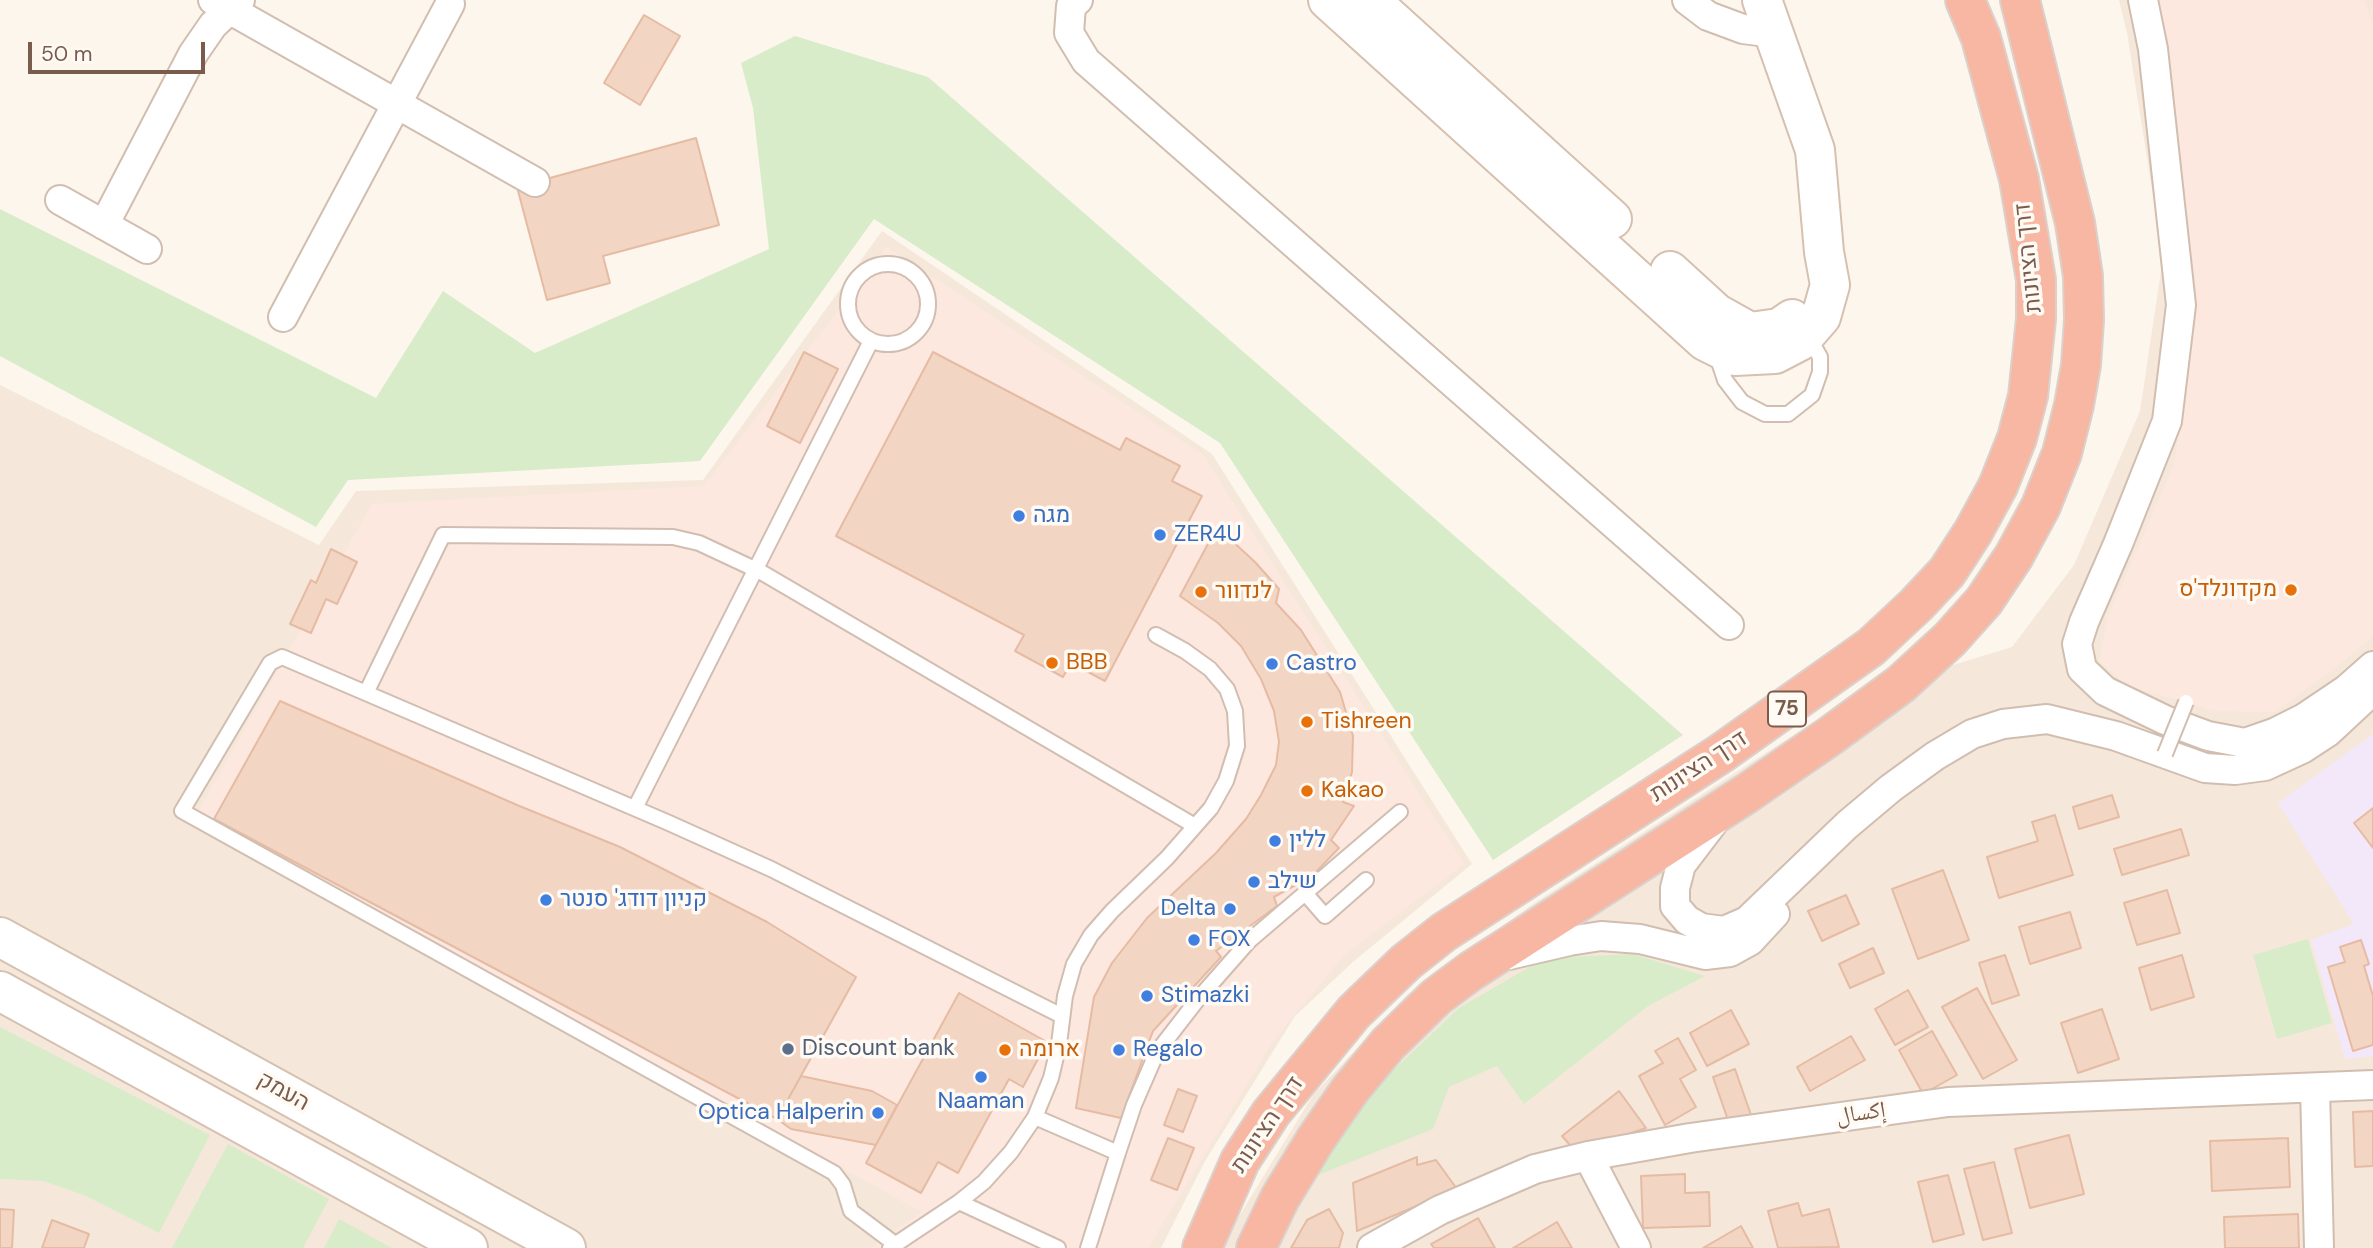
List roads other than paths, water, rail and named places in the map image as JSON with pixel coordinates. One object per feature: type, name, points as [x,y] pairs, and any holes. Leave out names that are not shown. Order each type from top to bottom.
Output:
[{"type":"highway","name":"דרך הציונות","points":[[1202,1248],[1240,1161],[1271,1113],[1354,1012],[1406,962],[1444,932],[1803,698],[1871,647],[1916,606],[1947,572],[1973,531],[1998,486],[2017,438],[2028,396],[2036,319],[2036,280],[2019,180],[1981,38],[1965,0]]},
{"type":"highway","name":"דרך הציונות","points":[[1256,1248],[1280,1198],[1315,1139],[1350,1090],[1388,1044],[1436,998],[1489,959],[1724,808],[1891,691],[1950,639],[1984,601],[2014,556],[2041,506],[2062,453],[2081,365],[2084,320],[2083,276],[2075,223],[2020,0]]},
{"type":"street","points":[[1078,0],[1071,6],[1069,33],[1086,61],[1729,625]]},
{"type":"street","points":[[1328,0],[1705,341],[1735,356],[1774,354],[1800,341],[1821,317],[1829,285],[1815,150],[1768,16],[1743,29],[1708,16],[1687,0]]},
{"type":"street","points":[[1370,0],[1716,313],[1750,332],[1779,328],[1813,303],[1824,252]]},
{"type":"street","points":[[2144,0],[2153,49],[2180,305],[2167,421],[2119,544],[2084,622],[2077,644],[2082,669],[2105,691],[2165,720],[2208,736],[2245,743],[2274,733],[2304,718],[2347,689],[2373,666]]},
{"type":"street","points":[[104,225],[192,54],[227,3],[396,104],[535,182]]},
{"type":"street","points":[[283,317],[450,4]]},
{"type":"street","points":[[60,200],[147,249]]},
{"type":"street","points":[[1724,808],[1681,865],[1675,888],[1675,906],[1687,920],[1701,928],[1724,931],[1747,921],[1818,851],[1891,788],[1972,734],[2003,724],[2047,719],[2116,736],[2205,768],[2235,770],[2265,766],[2302,749],[2328,732],[2373,690]]},
{"type":"street","points":[[1489,959],[1569,940],[1601,936],[1640,939],[1705,955],[1730,952],[1750,942],[1768,923],[1818,851]]},
{"type":"street","name":"העמק","points":[[0,937],[566,1248]]},
{"type":"street","name":"העמק","points":[[0,991],[468,1248]]},
{"type":"street","name":"إكسال","points":[[1371,1248],[1440,1210],[1535,1169],[1588,1156],[1690,1138],[1948,1102],[2373,1085]]},
{"type":"street","points":[[2315,1088],[2319,1248]]},
{"type":"street","points":[[1588,1156],[1636,1248]]},
{"type":"lane","points":[[893,264],[906,268],[917,276],[928,296],[928,310],[923,324],[914,334],[898,343],[871,341],[859,332],[850,316],[848,303],[851,289],[866,270],[879,265],[893,264]]},
{"type":"lane","points":[[1714,345],[1725,380],[1742,402],[1765,414],[1788,414],[1812,396],[1821,372],[1820,357],[1807,333]]},
{"type":"lane","points":[[635,808],[871,341]]},
{"type":"lane","points":[[366,692],[443,535],[673,537],[699,543],[755,569],[1195,826]]},
{"type":"lane","points":[[1062,1016],[771,869],[282,657],[270,663],[182,811],[834,1173],[843,1185],[851,1211],[893,1246],[959,1202],[984,1182],[1011,1152],[1035,1117],[1051,1078],[1062,1016],[1065,996],[1074,964],[1091,935],[1111,911],[1167,858],[1211,808],[1226,781],[1237,747],[1235,711],[1227,688],[1210,669],[1156,635]]},
{"type":"lane","points":[[2165,754],[2186,702]]},
{"type":"lane","points":[[1087,1248],[1134,1105],[1157,1052],[1198,999],[1249,941],[1400,812]]},
{"type":"lane","points":[[1305,893],[1325,916],[1366,880]]},
{"type":"lane","points":[[1035,1117],[1118,1153]]},
{"type":"lane","points":[[959,1202],[1049,1246]]},
{"type":"place","name":"מגה","points":[[1019,516]]},
{"type":"place","name":"ZER4U","points":[[1160,535]]},
{"type":"place","name":"מקדונלד'ס","points":[[2291,590]]},
{"type":"place","name":"לנדוור","points":[[1201,592]]},
{"type":"place","name":"BBB","points":[[1052,663]]},
{"type":"place","name":"Castro","points":[[1272,664]]},
{"type":"place","name":"Tishreen","points":[[1307,722]]},
{"type":"place","name":"Kakao","points":[[1307,791]]},
{"type":"place","name":"ללין","points":[[1275,841]]},
{"type":"place","name":"שילב","points":[[1254,882]]},
{"type":"place","name":"קניון דודג' סנטר","points":[[546,900]]},
{"type":"place","name":"Delta","points":[[1230,909]]},
{"type":"place","name":"FOX","points":[[1194,940]]},
{"type":"place","name":"Stimazki","points":[[1147,996]]},
{"type":"place","name":"Discount bank","points":[[788,1049]]},
{"type":"place","name":"ארומה","points":[[1005,1050]]},
{"type":"place","name":"Regalo","points":[[1119,1050]]},
{"type":"place","name":"Naaman","points":[[981,1077]]},
{"type":"place","name":"Optica Halperin","points":[[878,1113]]}]
